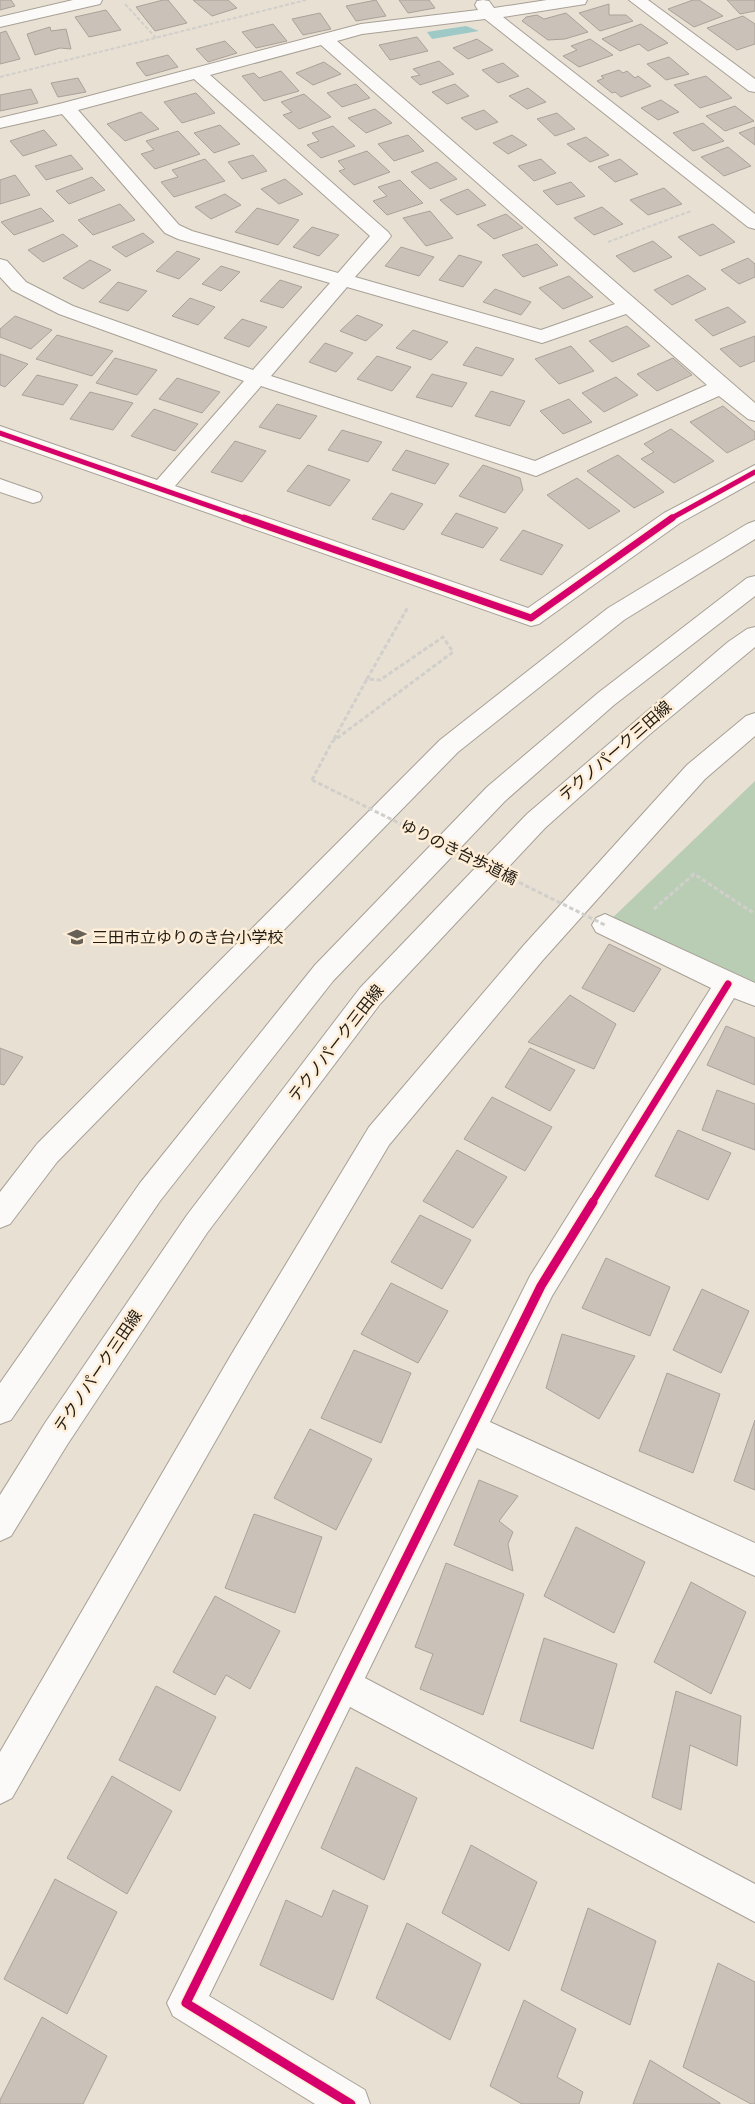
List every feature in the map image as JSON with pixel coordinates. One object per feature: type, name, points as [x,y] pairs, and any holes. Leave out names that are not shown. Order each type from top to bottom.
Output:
[{"type":"street","points":[[0,22],[50,5],[94,0]]},
{"type":"street","points":[[0,123],[66,108],[361,30],[484,7],[579,0]]},
{"type":"street","points":[[637,0],[755,87]]},
{"type":"street","points":[[484,7],[755,223]]},
{"type":"street","points":[[325,39],[721,387],[755,414]]},
{"type":"street","points":[[160,490],[381,236],[198,73]]},
{"type":"street","points":[[66,108],[172,229],[185,235],[542,338],[629,306]]},
{"type":"street","points":[[0,265],[19,286],[66,310],[257,378],[536,469],[721,387]]},
{"type":"street","points":[[0,433],[531,618],[672,518],[755,472]]},
{"type":"street","points":[[0,1215],[47,1153],[449,746],[616,614],[755,529]]},
{"type":"street","points":[[0,1409],[150,1192],[324,973],[496,794],[606,699],[755,584]]},
{"type":"street","name":"テクノパーク三田線","points":[[0,1525],[56,1434],[197,1224],[370,996],[536,821],[648,722],[736,648],[755,635]]},
{"type":"street","points":[[0,1786],[242,1365],[379,1136],[533,953],[696,772],[755,722]]},
{"type":"street","points":[[351,2104],[186,2003],[541,1286],[742,989],[616,930]]},
{"type":"street","points":[[470,1429],[755,1560]]},
{"type":"street","points":[[344,1685],[755,1904]]},
{"type":"lane","points":[[0,485],[34,497]]},
{"type":"path","points":[[121,0],[157,39]]},
{"type":"path","points":[[0,77],[306,0]]},
{"type":"path","points":[[572,256],[724,199]]},
{"type":"path","points":[[332,742],[423,581]]},
{"type":"path","points":[[332,742],[453,652],[443,637],[380,680],[367,679]]},
{"type":"path","points":[[616,930],[694,874],[755,914]]},
{"type":"green space","points":[[755,781],[755,995],[605,925]]},
{"type":"water","points":[[466,26],[479,31],[432,39],[427,32]]},
{"type":"building","points":[[0,0],[11,0],[15,6],[0,10]]},
{"type":"building","points":[[168,0],[187,23],[155,31],[136,7]]},
{"type":"building","points":[[193,0],[228,0],[237,8],[212,16]]},
{"type":"building","points":[[376,0],[386,16],[356,21],[346,6]]},
{"type":"building","points":[[399,0],[429,0],[435,8],[408,13]]},
{"type":"building","points":[[693,0],[699,0],[723,16],[694,27],[668,9]]},
{"type":"building","points":[[727,0],[755,0],[755,11],[740,14]]},
{"type":"building","points":[[609,4],[609,15],[626,15],[633,21],[600,31],[579,13]]},
{"type":"building","points":[[106,10],[121,30],[89,37],[75,17]]},
{"type":"building","points":[[320,13],[331,29],[303,35],[292,19]]},
{"type":"building","points":[[566,13],[588,32],[565,39],[548,40],[522,21],[526,17],[537,15],[544,19]]},
{"type":"building","points":[[743,16],[755,24],[755,44],[737,50],[707,28]]},
{"type":"building","points":[[273,24],[287,41],[256,48],[242,32]]},
{"type":"building","points":[[641,24],[668,43],[648,51],[639,44],[620,51],[602,39]]},
{"type":"building","points":[[50,27],[51,31],[66,29],[71,49],[60,48],[35,55],[27,34]]},
{"type":"building","points":[[6,31],[20,59],[0,64],[0,33]]},
{"type":"building","points":[[417,37],[428,51],[390,60],[379,45]]},
{"type":"building","points":[[477,39],[493,50],[468,59],[453,48]]},
{"type":"building","points":[[590,39],[613,55],[579,67],[563,56],[577,50],[571,46]]},
{"type":"building","points":[[225,41],[237,53],[208,62],[196,49]]},
{"type":"building","points":[[168,55],[178,67],[146,76],[136,63]]},
{"type":"building","points":[[669,57],[689,74],[666,80],[647,64]]},
{"type":"building","points":[[439,61],[454,74],[420,85],[411,77],[420,75],[413,69]]},
{"type":"building","points":[[324,62],[341,74],[313,85],[296,73]]},
{"type":"building","points":[[503,63],[519,76],[498,83],[482,70]]},
{"type":"building","points":[[619,70],[623,73],[627,71],[635,78],[638,76],[651,86],[621,97],[615,92],[612,93],[597,81],[604,78],[601,76]]},
{"type":"building","points":[[281,71],[299,91],[264,101],[242,76],[254,73],[259,78]]},
{"type":"building","points":[[706,76],[732,98],[700,108],[674,85]]},
{"type":"building","points":[[78,78],[86,92],[58,97],[51,83]]},
{"type":"building","points":[[356,84],[370,98],[342,107],[327,93]]},
{"type":"building","points":[[455,84],[469,96],[447,104],[432,92]]},
{"type":"building","points":[[528,88],[546,102],[527,109],[509,96]]},
{"type":"building","points":[[31,89],[38,103],[0,111],[0,95]]},
{"type":"building","points":[[196,93],[215,113],[182,123],[164,102]]},
{"type":"building","points":[[304,94],[331,117],[299,129],[283,115],[292,112],[281,102]]},
{"type":"building","points":[[661,100],[679,112],[658,120],[641,108]]},
{"type":"building","points":[[735,106],[754,121],[725,131],[706,116]]},
{"type":"building","points":[[375,109],[392,123],[366,133],[348,118]]},
{"type":"building","points":[[484,110],[498,122],[476,130],[461,118]]},
{"type":"building","points":[[141,112],[159,129],[125,141],[107,124]]},
{"type":"building","points":[[557,113],[575,129],[555,136],[537,119]]},
{"type":"building","points":[[703,123],[724,141],[693,151],[673,133]]},
{"type":"building","points":[[220,125],[240,144],[214,153],[194,133]]},
{"type":"building","points":[[333,126],[355,146],[321,158],[307,145],[319,141],[312,133]]},
{"type":"building","points":[[755,127],[755,145],[739,133]]},
{"type":"building","points":[[44,130],[57,145],[23,156],[10,141]]},
{"type":"building","points":[[178,131],[200,154],[155,169],[141,154],[154,150],[146,141]]},
{"type":"building","points":[[408,135],[424,151],[394,161],[378,144]]},
{"type":"building","points":[[512,135],[527,145],[508,154],[493,143]]},
{"type":"building","points":[[586,137],[609,155],[590,162],[567,144]]},
{"type":"building","points":[[728,147],[751,166],[724,176],[701,157]]},
{"type":"building","points":[[367,151],[390,172],[354,185],[339,171],[345,169],[338,161]]},
{"type":"building","points":[[71,155],[83,169],[46,180],[35,166]]},
{"type":"building","points":[[253,155],[267,171],[242,179],[228,162]]},
{"type":"building","points":[[205,159],[225,181],[174,197],[161,182],[178,177],[172,170]]},
{"type":"building","points":[[541,159],[556,173],[534,181],[518,166]]},
{"type":"building","points":[[620,159],[638,174],[615,182],[598,167]]},
{"type":"building","points":[[437,162],[457,179],[430,189],[411,172]]},
{"type":"building","points":[[15,175],[30,195],[0,204],[0,180]]},
{"type":"building","points":[[92,177],[105,190],[69,204],[56,191]]},
{"type":"building","points":[[285,179],[303,194],[279,204],[261,189]]},
{"type":"building","points":[[400,180],[423,203],[387,215],[373,201],[387,196],[378,187]]},
{"type":"building","points":[[571,182],[585,196],[557,205],[543,191]]},
{"type":"building","points":[[664,188],[682,204],[648,215],[630,200]]},
{"type":"building","points":[[468,189],[486,205],[457,215],[440,200]]},
{"type":"building","points":[[225,194],[241,205],[211,219],[195,207]]},
{"type":"building","points":[[120,204],[135,220],[93,235],[78,220]]},
{"type":"building","points":[[602,207],[623,224],[594,235],[574,218]]},
{"type":"building","points":[[41,208],[54,221],[14,235],[1,222]]},
{"type":"building","points":[[257,208],[299,220],[278,245],[235,232]]},
{"type":"building","points":[[430,211],[453,238],[426,246],[403,218]]},
{"type":"building","points":[[506,214],[523,228],[494,239],[477,225]]},
{"type":"building","points":[[713,224],[735,242],[700,256],[678,237]]},
{"type":"building","points":[[312,227],[339,235],[319,256],[293,247]]},
{"type":"building","points":[[143,233],[154,242],[126,257],[112,247]]},
{"type":"building","points":[[63,234],[78,246],[43,262],[28,250]]},
{"type":"building","points":[[653,241],[672,257],[634,272],[616,256]]},
{"type":"building","points":[[537,244],[558,265],[523,277],[502,255]]},
{"type":"building","points":[[401,247],[434,257],[419,276],[385,266]]},
{"type":"building","points":[[177,251],[200,259],[179,279],[156,271]]},
{"type":"building","points":[[459,255],[482,262],[463,287],[439,280]]},
{"type":"building","points":[[748,258],[755,264],[755,277],[739,284],[721,270]]},
{"type":"building","points":[[90,260],[111,270],[83,289],[63,278]]},
{"type":"building","points":[[221,266],[240,272],[221,291],[202,284]]},
{"type":"building","points":[[688,275],[706,289],[672,305],[654,290]]},
{"type":"building","points":[[569,276],[593,297],[563,309],[539,288]]},
{"type":"building","points":[[280,280],[302,287],[283,308],[260,301]]},
{"type":"building","points":[[118,282],[147,291],[128,311],[99,302]]},
{"type":"building","points":[[495,289],[531,302],[521,315],[483,302]]},
{"type":"building","points":[[190,298],[215,307],[198,325],[172,316]]},
{"type":"building","points":[[728,307],[746,322],[713,336],[695,320]]},
{"type":"building","points":[[357,315],[383,325],[366,341],[340,331]]},
{"type":"building","points":[[15,316],[52,330],[31,349],[0,337],[0,329]]},
{"type":"building","points":[[242,319],[267,327],[249,347],[224,338]]},
{"type":"building","points":[[627,326],[650,346],[612,362],[589,341]]},
{"type":"building","points":[[413,330],[448,342],[431,360],[396,348]]},
{"type":"building","points":[[57,335],[113,351],[92,376],[36,359]]},
{"type":"building","points":[[755,336],[755,361],[740,367],[720,349]]},
{"type":"building","points":[[325,343],[353,353],[336,372],[309,362]]},
{"type":"building","points":[[571,346],[594,371],[559,384],[535,359]]},
{"type":"building","points":[[476,347],[514,359],[502,376],[463,365]]},
{"type":"building","points":[[0,354],[28,364],[5,387],[0,385]]},
{"type":"building","points":[[377,356],[411,367],[392,391],[357,379]]},
{"type":"building","points":[[115,358],[157,370],[137,395],[96,383]]},
{"type":"building","points":[[673,358],[692,375],[657,391],[637,374]]},
{"type":"building","points":[[432,374],[467,383],[452,407],[416,397]]},
{"type":"building","points":[[37,375],[78,385],[63,405],[22,395]]},
{"type":"building","points":[[616,377],[638,395],[604,412],[582,393]]},
{"type":"building","points":[[177,378],[220,392],[202,413],[159,399]]},
{"type":"building","points":[[491,391],[525,401],[510,426],[475,416]]},
{"type":"building","points":[[90,392],[133,403],[113,430],[70,419]]},
{"type":"building","points":[[569,399],[592,422],[563,434],[540,411]]},
{"type":"building","points":[[277,404],[317,416],[300,439],[259,427]]},
{"type":"building","points":[[723,406],[755,432],[755,439],[727,453],[690,422]]},
{"type":"building","points":[[154,409],[198,424],[175,451],[131,436]]},
{"type":"building","points":[[671,429],[714,461],[674,483],[641,459],[654,452],[644,444]]},
{"type":"building","points":[[342,430],[382,442],[368,462],[328,450]]},
{"type":"building","points":[[235,441],[266,451],[242,482],[211,472]]},
{"type":"building","points":[[406,450],[449,464],[435,484],[392,470]]},
{"type":"building","points":[[618,455],[664,492],[634,508],[587,471]]},
{"type":"building","points":[[308,465],[350,480],[330,506],[287,491]]},
{"type":"building","points":[[483,465],[520,478],[523,490],[505,513],[459,496]]},
{"type":"building","points":[[577,478],[620,511],[589,529],[547,495]]},
{"type":"building","points":[[391,493],[423,504],[404,530],[372,519]]},
{"type":"building","points":[[456,513],[498,528],[483,548],[441,534]]},
{"type":"building","points":[[523,530],[563,545],[542,575],[500,560]]},
{"type":"building","points":[[609,944],[661,969],[634,1012],[582,988]]},
{"type":"building","points":[[570,995],[616,1024],[594,1069],[528,1042]]},
{"type":"building","points":[[726,1026],[755,1038],[755,1085],[707,1065]]},
{"type":"building","points":[[0,1048],[23,1057],[4,1085],[0,1084]]},
{"type":"building","points":[[530,1048],[575,1070],[550,1111],[505,1087]]},
{"type":"building","points":[[717,1090],[755,1104],[755,1150],[702,1130]]},
{"type":"building","points":[[492,1097],[552,1127],[525,1171],[464,1139]]},
{"type":"building","points":[[678,1130],[731,1153],[708,1200],[655,1176]]},
{"type":"building","points":[[457,1150],[507,1177],[473,1228],[423,1201]]},
{"type":"building","points":[[420,1215],[471,1240],[442,1289],[391,1262]]},
{"type":"building","points":[[606,1258],[670,1287],[650,1336],[582,1308]]},
{"type":"building","points":[[391,1283],[448,1311],[418,1363],[361,1334]]},
{"type":"building","points":[[702,1289],[749,1311],[721,1373],[673,1350]]},
{"type":"building","points":[[562,1334],[635,1356],[599,1419],[546,1388]]},
{"type":"building","points":[[354,1350],[411,1373],[381,1443],[321,1418]]},
{"type":"building","points":[[667,1373],[720,1394],[693,1473],[639,1451]]},
{"type":"building","points":[[755,1420],[755,1490],[734,1481]]},
{"type":"building","points":[[310,1429],[372,1459],[336,1530],[274,1498]]},
{"type":"building","points":[[479,1480],[518,1496],[499,1521],[513,1532],[508,1544],[513,1571],[454,1545]]},
{"type":"building","points":[[254,1514],[322,1537],[295,1613],[225,1588]]},
{"type":"building","points":[[576,1527],[645,1562],[614,1633],[544,1596]]},
{"type":"building","points":[[446,1563],[524,1594],[483,1715],[420,1689],[433,1654],[415,1647]]},
{"type":"building","points":[[691,1582],[746,1612],[711,1694],[654,1662]]},
{"type":"building","points":[[215,1596],[280,1631],[250,1689],[226,1675],[215,1695],[173,1672]]},
{"type":"building","points":[[544,1638],[617,1664],[593,1749],[520,1721]]},
{"type":"building","points":[[156,1686],[216,1717],[180,1791],[119,1760]]},
{"type":"building","points":[[676,1691],[741,1716],[737,1766],[690,1745],[681,1810],[652,1797]]},
{"type":"building","points":[[356,1767],[417,1798],[384,1880],[321,1848]]},
{"type":"building","points":[[112,1776],[172,1811],[127,1894],[67,1858]]},
{"type":"building","points":[[471,1845],[537,1882],[509,1951],[442,1913]]},
{"type":"building","points":[[55,1879],[117,1912],[67,2014],[4,1979]]},
{"type":"building","points":[[333,1890],[368,1906],[333,2000],[260,1965],[286,1900],[322,1917]]},
{"type":"building","points":[[588,1908],[656,1941],[630,2025],[561,1990]]},
{"type":"building","points":[[407,1923],[481,1964],[450,2040],[376,1998]]},
{"type":"building","points":[[718,1963],[755,1982],[755,2104],[751,2104],[683,2067]]},
{"type":"building","points":[[524,2000],[576,2029],[557,2077],[583,2092],[579,2104],[522,2104],[490,2086]]},
{"type":"building","points":[[42,2017],[107,2056],[83,2104],[0,2104],[0,2100]]},
{"type":"building","points":[[650,2060],[720,2103],[720,2104],[633,2104]]},
{"type":"cycle path","points":[[0,433],[531,618],[672,518],[755,472]]},
{"type":"cycle path","points":[[351,2104],[186,2003],[541,1286],[728,984]]},
{"type":"place","name":"三田市立ゆりのき台小学校","points":[[77,937]]}]
